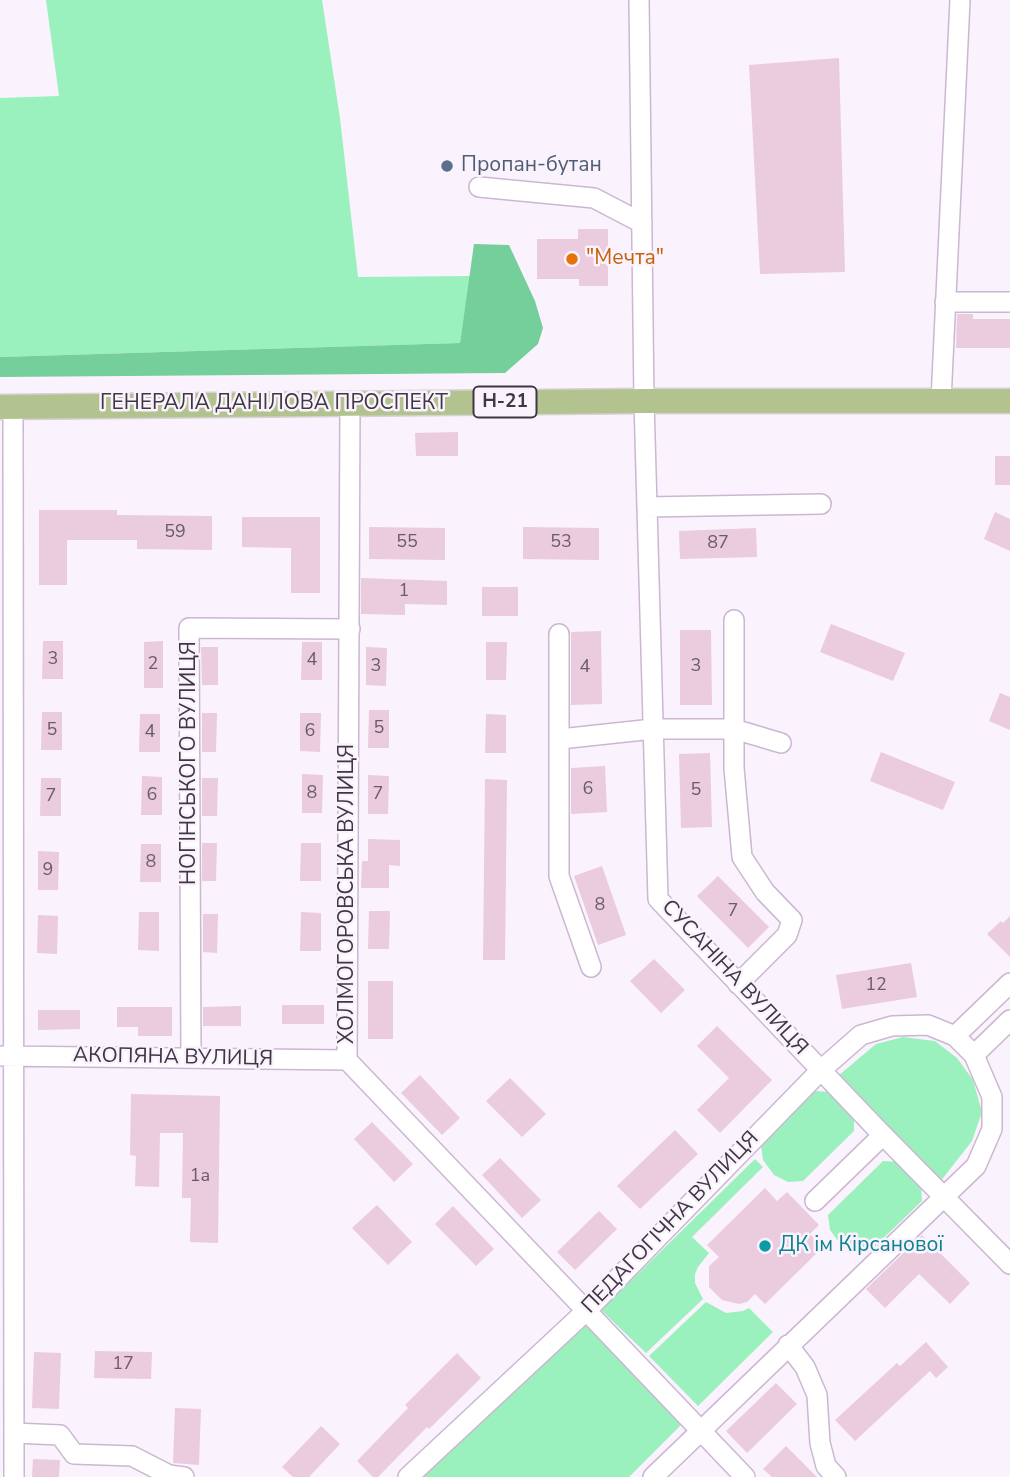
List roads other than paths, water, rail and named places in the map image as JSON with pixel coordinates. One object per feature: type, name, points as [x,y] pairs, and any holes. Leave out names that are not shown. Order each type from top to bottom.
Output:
[{"type":"main road","name":"ГЕНЕРАЛА ДАНІЛОВА ПРОСПЕКТ","points":[[6,407],[644,401],[1010,401]]},
{"type":"street","name":"СУСАНІНА ВУЛИЦЯ","points":[[639,0],[644,401],[658,899],[1010,1264]]},
{"type":"street","points":[[941,401],[960,0]]},
{"type":"street","points":[[479,187],[594,198],[642,223]]},
{"type":"street","points":[[945,302],[1010,302]]},
{"type":"street","name":"ХОЛМОГОРОВСЬКА ВУЛИЦЯ","points":[[350,404],[347,1060],[745,1477]]},
{"type":"street","points":[[6,407],[7,1342],[14,1433],[14,1477]]},
{"type":"street","points":[[647,507],[821,505]]},
{"type":"street","points":[[734,620],[734,768],[742,857],[765,892],[792,920],[787,934],[738,984]]},
{"type":"street","name":"НОГІНСЬКОГО ВУЛИЦЯ","points":[[191,1058],[189,628],[350,629]]},
{"type":"street","points":[[559,634],[559,876],[591,967]]},
{"type":"street","points":[[560,739],[653,729],[734,729],[781,743]]},
{"type":"street","points":[[955,1036],[1010,983]]},
{"type":"street","points":[[974,1055],[1010,1020]]},
{"type":"street","name":"ПЕДАГОГІЧНА ВУЛИЦЯ","points":[[408,1477],[585,1312],[821,1070],[861,1035],[892,1026],[928,1025],[955,1036],[974,1055],[992,1097],[992,1129],[976,1166],[653,1477]]},
{"type":"street","name":"АКОПЯНА ВУЛИЦЯ","points":[[7,1056],[347,1060]]},
{"type":"street","points":[[815,1201],[883,1135]]},
{"type":"street","points":[[788,1345],[805,1367],[817,1395],[820,1443],[826,1466],[836,1477]]},
{"type":"street","points":[[14,1433],[60,1435],[74,1454],[132,1455],[169,1475],[184,1477]]},
{"type":"place","name":"Пропан-бутан","points":[[447,166]]},
{"type":"place","name":"\"Мечта\"","points":[[572,259]]},
{"type":"place","name":"ДК ім Кірсанової","points":[[765,1246]]}]
